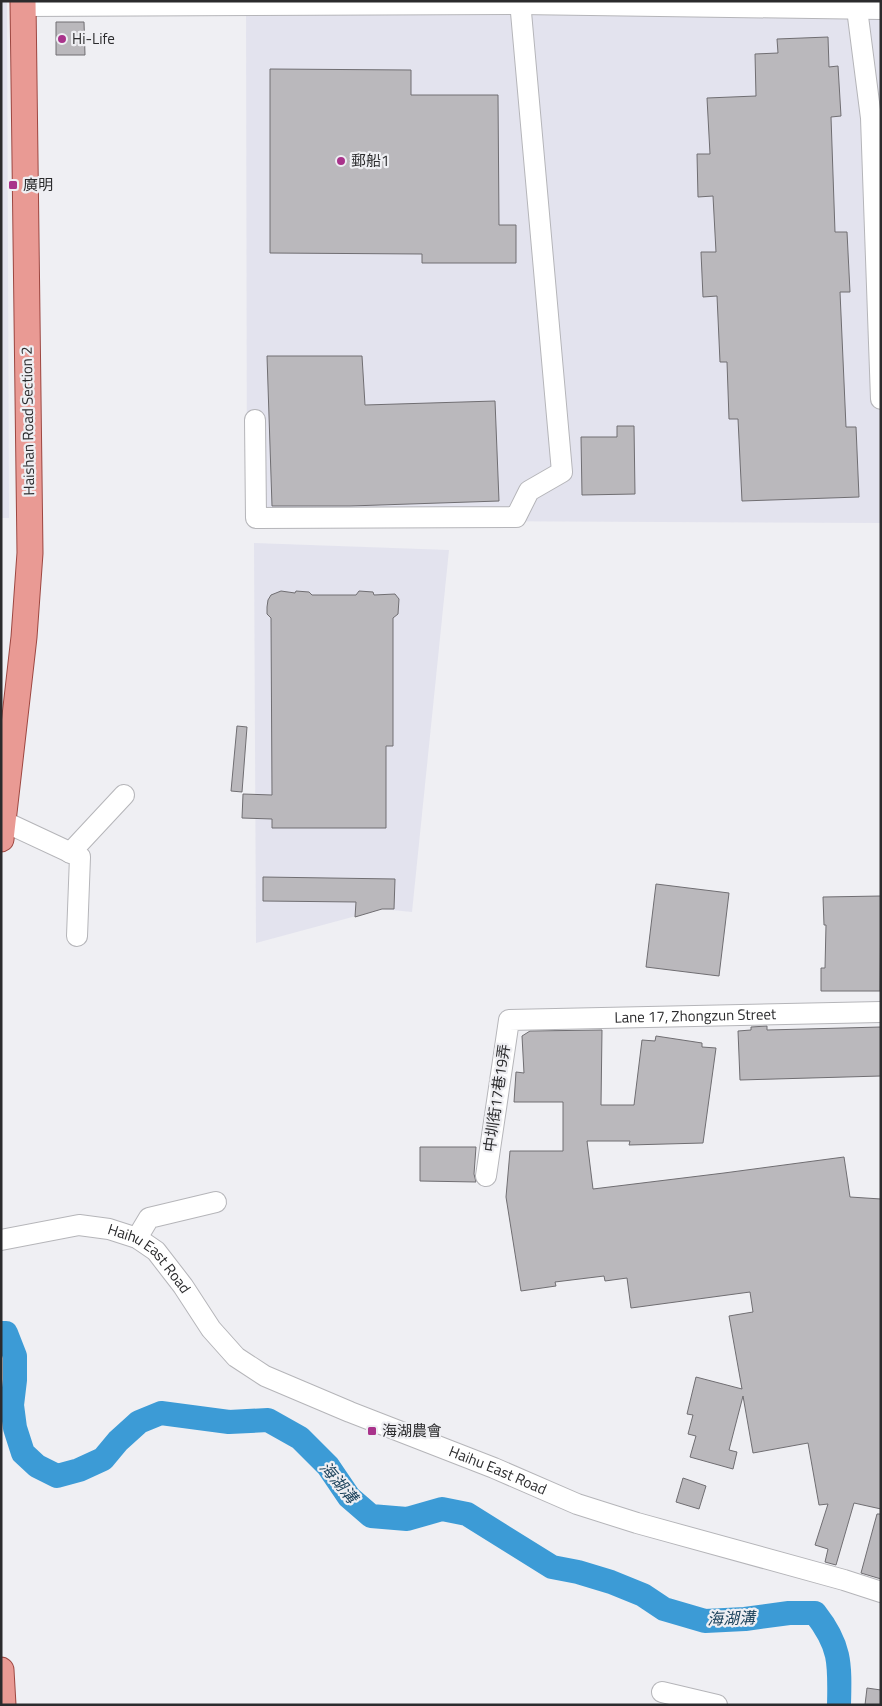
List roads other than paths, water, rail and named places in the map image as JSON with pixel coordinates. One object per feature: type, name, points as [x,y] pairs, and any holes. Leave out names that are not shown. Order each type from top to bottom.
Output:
[{"type":"main road","name":"Haishan Road Section 2","points":[[2,830],[8,721],[24,636],[30,553],[23,4]]},
{"type":"main road","points":[[1,1670],[3,1705]]},
{"type":"street","points":[[23,4],[520,3],[856,5],[881,9]]},
{"type":"street","points":[[256,420],[256,518],[516,517],[529,491],[562,472],[520,3]]},
{"type":"street","points":[[856,5],[871,118],[881,399]]},
{"type":"street","points":[[77,936],[75,855],[124,795]]},
{"type":"street","points":[[2,830],[75,855]]},
{"type":"street","name":"Lane 17, Zhongzun Street","points":[[508,1020],[881,1012]]},
{"type":"street","name":"中圳街17巷19弄","points":[[486,1176],[508,1020]]},
{"type":"street","points":[[137,1238],[149,1218],[216,1202]]},
{"type":"street","name":"Haihu East Road","points":[[1,1240],[79,1225],[109,1229],[137,1238],[156,1251],[184,1286],[211,1329],[236,1357],[265,1376],[350,1412],[494,1468],[577,1504],[637,1523],[881,1592]]},
{"type":"street","points":[[662,1692],[717,1705]]},
{"type":"waterway","name":"海湖溝","points":[[1,1333],[6,1333],[15,1356],[12,1405],[15,1428],[23,1453],[37,1466],[57,1476],[79,1470],[103,1459],[118,1441],[139,1422],[161,1413],[229,1422],[268,1420],[300,1438],[328,1466],[349,1497],[371,1516],[407,1519],[442,1509],[467,1514],[552,1567],[578,1572],[611,1582],[643,1595],[664,1609],[705,1621],[745,1619],[789,1613],[815,1613],[830,1636],[837,1656],[839,1667],[839,1705]]},
{"type":"place","name":"Hi-Life","points":[[62,39]]},
{"type":"place","name":"郵船1","points":[[341,161]]},
{"type":"place","name":"廣明","points":[[13,185]]},
{"type":"place","name":"海湖農會","points":[[372,1431]]}]
